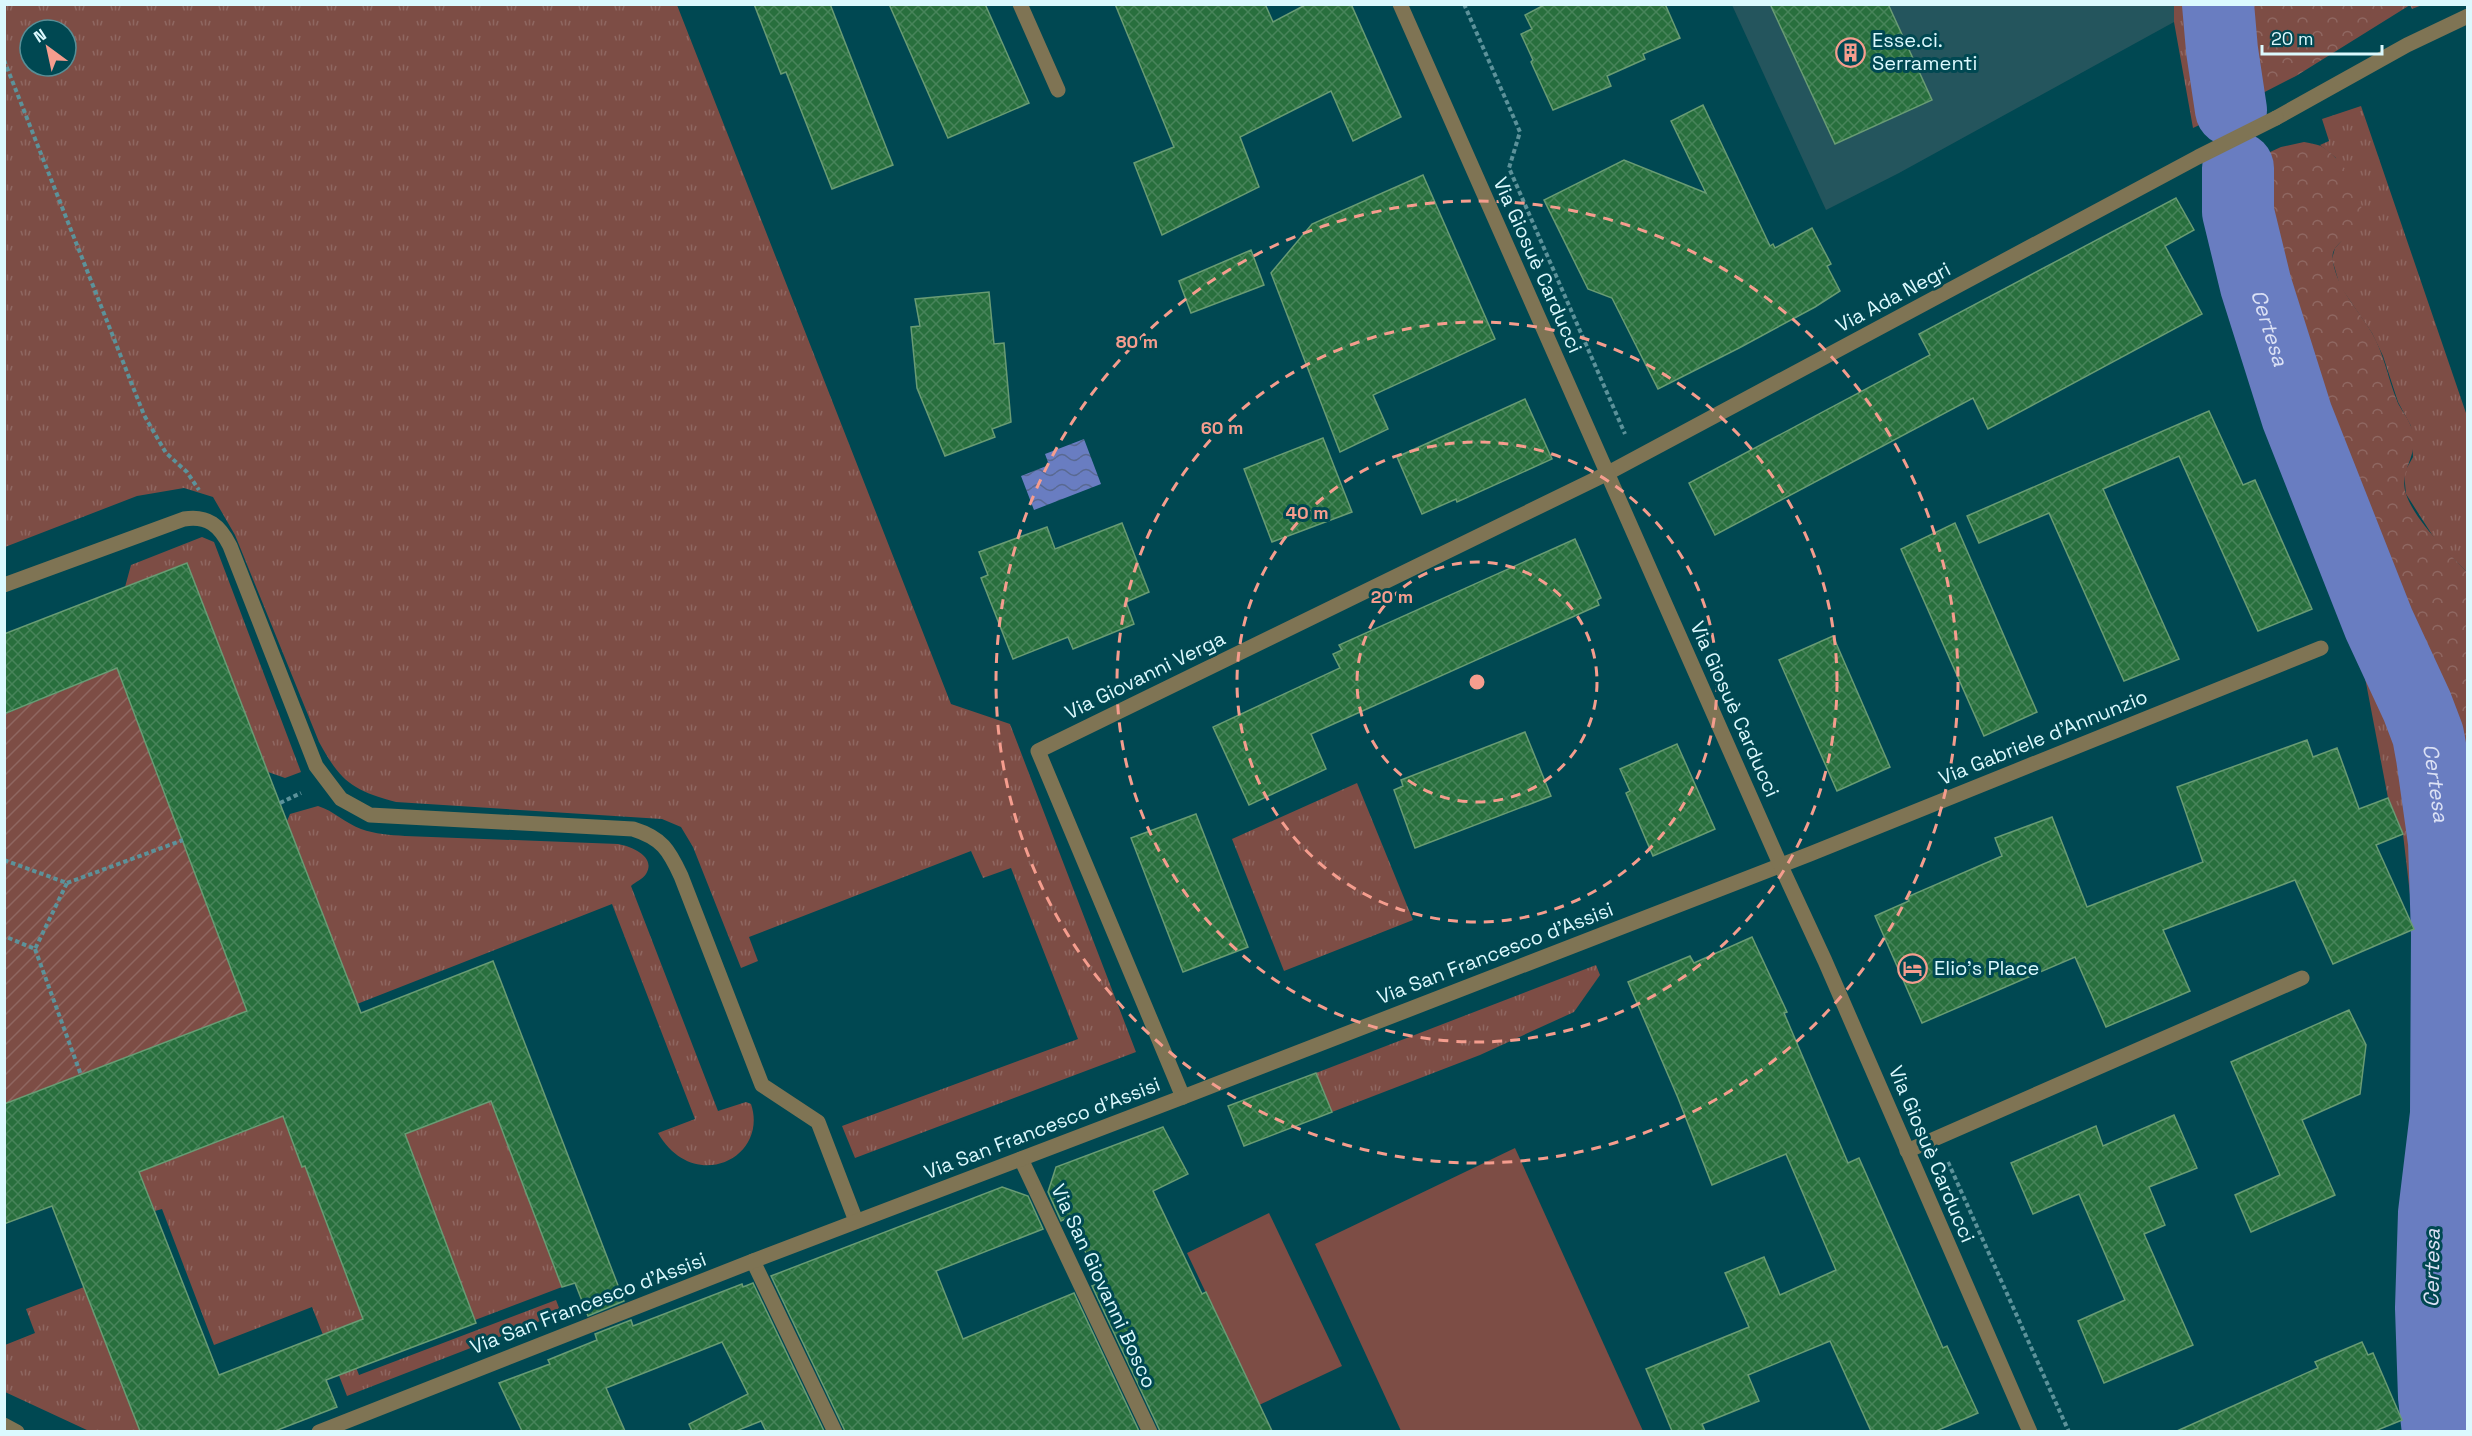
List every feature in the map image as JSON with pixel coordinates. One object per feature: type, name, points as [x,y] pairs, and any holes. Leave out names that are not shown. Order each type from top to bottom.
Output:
[{"type":"street","points":[[1020,4],[1058,90]]},
{"type":"street","name":"Via Giosuè Carducci","points":[[1400,4],[1825,961],[2030,1431]]},
{"type":"street","name":"Via Ada Negri","points":[[1608,474],[2198,157],[2276,118],[2407,45],[2468,16]]},
{"type":"street","name":"Via Giovanni Verga","points":[[1183,1097],[1038,750],[1608,474]]},
{"type":"street","points":[[4,585],[184,519],[196,517],[210,520],[222,530],[230,546],[306,744],[320,773],[341,799],[370,815],[633,829],[652,834],[670,853],[702,927],[762,1085],[818,1122],[856,1221]]},
{"type":"street","name":"Via Gabriele d'Annunzio","points":[[1780,864],[2321,648]]},
{"type":"street","name":"Via San Francesco d'Assisi","points":[[319,1431],[1780,864]]},
{"type":"street","points":[[1907,1151],[2302,978]]},
{"type":"street","name":"Via San Giovanni Bosco","points":[[1021,1159],[1150,1431]]},
{"type":"street","points":[[753,1261],[835,1431]]},
{"type":"street","points":[[4,1425],[17,1431]]},
{"type":"path","points":[[1464,4],[1520,132],[1509,168],[1635,458]]},
{"type":"path","points":[[4,60],[144,415],[166,453],[187,472],[202,494],[222,530]]},
{"type":"path","points":[[4,860],[67,883],[183,840]]},
{"type":"path","points":[[67,883],[35,949],[81,1075]]},
{"type":"path","points":[[4,936],[35,949]]},
{"type":"path","points":[[1937,1138],[2069,1431]]},
{"type":"shaded area","points":[[1732,5],[2174,5],[2174,22],[1899,173],[1826,210]]},
{"type":"green space","points":[[5,4],[677,5],[951,704],[1010,724],[1136,1052],[855,1158],[842,1126],[1078,1039],[1011,868],[983,878],[971,851],[749,937],[758,961],[741,968],[693,847],[681,827],[662,819],[396,802],[368,793],[349,782],[334,767],[319,742],[235,535],[213,497],[184,488],[137,496],[5,547]]},
{"type":"green space","points":[[2174,5],[2200,5],[2198,33],[2212,119],[2193,128],[2174,22]]},
{"type":"green space","points":[[2249,5],[2410,5],[2296,76],[2255,97],[2247,40]]},
{"type":"green space","points":[[2410,5],[2422,5],[2412,9]]},
{"type":"green space","points":[[2361,106],[2467,416],[2467,572],[2438,544],[2406,494],[2404,473],[2413,457],[2411,426],[2398,402],[2383,356],[2372,333],[2340,286],[2332,259],[2335,248],[2344,238],[2336,158],[2320,145],[2329,141],[2322,119]]},
{"type":"green space","points":[[2304,142],[2321,146],[2330,152],[2346,170],[2358,193],[2361,217],[2354,231],[2337,246],[2333,262],[2339,282],[2376,341],[2397,401],[2412,429],[2413,447],[2404,485],[2410,504],[2433,536],[2467,572],[2467,788],[2461,744],[2452,715],[2405,616],[2272,278],[2265,244],[2265,200],[2257,158],[2281,147]]},
{"type":"green space","points":[[202,537],[214,542],[301,772],[285,778],[268,772],[187,563],[125,587],[131,565]]},
{"type":"green space","points":[[2341,610],[2381,682],[2415,757],[2421,777],[2422,824],[2414,929],[2403,834],[2388,798],[2363,667]]},
{"type":"green space","points":[[117,668],[247,1011],[5,1104],[5,714]]},
{"type":"green space","points":[[1357,783],[1413,920],[1284,971],[1232,839]]},
{"type":"green space","points":[[318,806],[366,831],[383,834],[618,844],[641,853],[648,862],[648,868],[645,876],[631,886],[718,1111],[746,1102],[751,1104],[754,1123],[749,1140],[739,1153],[725,1162],[708,1165],[690,1162],[673,1152],[658,1133],[695,1119],[612,904],[357,1004],[287,821],[290,814]]},
{"type":"green space","points":[[1596,965],[1600,975],[1574,1012],[1480,1055],[1332,1112],[1316,1073]]},
{"type":"green space","points":[[491,1101],[562,1287],[475,1320],[405,1134]]},
{"type":"green space","points":[[2467,1114],[2468,1431],[2456,1432],[2450,1375],[2451,1226],[2465,1148]]},
{"type":"green space","points":[[283,1116],[302,1167],[305,1166],[376,1354],[354,1362],[359,1375],[556,1300],[561,1313],[347,1396],[312,1307],[214,1345],[162,1209],[155,1211],[139,1172]]},
{"type":"green space","points":[[1515,1148],[1643,1431],[1401,1431],[1315,1244]]},
{"type":"green space","points":[[1269,1213],[1342,1366],[1259,1405],[1187,1253]]},
{"type":"green space","points":[[84,1287],[140,1431],[89,1431],[5,1392],[5,1345],[35,1333],[26,1309]]},
{"type":"water","points":[[1084,439],[1101,484],[1034,510],[1021,476],[1049,465],[1045,454]]},
{"type":"building","points":[[754,4],[830,4],[893,165],[832,189],[786,72],[781,74]]},
{"type":"building","points":[[889,4],[985,4],[1029,103],[948,138]]},
{"type":"building","points":[[1115,4],[1265,4],[1273,22],[1307,4],[1351,4],[1401,117],[1353,141],[1331,91],[1240,137],[1259,187],[1162,235],[1134,163],[1174,147]]},
{"type":"building","points":[[1546,4],[1665,4],[1680,38],[1643,54],[1645,59],[1607,76],[1611,86],[1553,110],[1521,34],[1532,29],[1525,15]]},
{"type":"building","name":"Esse.ci. Serramenti","points":[[1770,4],[1888,4],[1932,100],[1835,144]]},
{"type":"building","points":[[1703,105],[1770,246],[1773,244],[1775,248],[1812,228],[1831,264],[1827,266],[1840,291],[1739,348],[1658,389],[1612,298],[1588,289],[1544,200],[1624,160],[1706,193],[1671,121]]},
{"type":"building","points":[[1423,175],[1495,339],[1373,395],[1388,429],[1340,452],[1271,273],[1312,224]]},
{"type":"building","points":[[2176,198],[2194,230],[2165,246],[2202,314],[1988,429],[1973,398],[1715,535],[1689,483],[1930,355],[1919,334]]},
{"type":"building","points":[[1251,250],[1264,285],[1191,313],[1179,281]]},
{"type":"building","points":[[989,292],[994,344],[1004,343],[1011,422],[992,429],[995,437],[945,456],[917,388],[911,327],[920,326],[915,299]]},
{"type":"building","points":[[1525,399],[1552,459],[1457,502],[1456,499],[1422,514],[1397,457]]},
{"type":"building","points":[[2209,411],[2243,485],[2255,480],[2312,609],[2258,631],[2179,456],[2103,489],[2179,659],[2124,681],[2049,513],[1979,543],[1967,516]]},
{"type":"building","points":[[1323,438],[1352,512],[1272,542],[1244,469]]},
{"type":"building","points":[[1122,523],[1149,592],[1126,602],[1134,624],[1073,649],[1068,637],[1013,659],[981,578],[988,575],[979,552],[1047,527],[1055,549]]},
{"type":"building","points":[[1955,523],[2037,712],[1984,736],[1901,549]]},
{"type":"building","points":[[1575,539],[1601,598],[1597,600],[1599,605],[1311,734],[1326,769],[1249,805],[1213,727],[1340,668],[1333,654],[1342,650],[1339,645]]},
{"type":"building","points":[[187,563],[361,1013],[493,961],[624,1301],[588,1316],[575,1283],[562,1287],[491,1101],[405,1134],[476,1323],[326,1380],[337,1407],[275,1431],[140,1431],[52,1206],[4,1224],[4,1104],[247,1011],[117,668],[4,714],[4,634]],"holes":[[[283,1116],[302,1167],[305,1166],[363,1319],[219,1375],[139,1172]]]},
{"type":"building","points":[[1833,636],[1890,767],[1837,791],[1779,660]]},
{"type":"building","points":[[1525,732],[1551,796],[1415,848],[1394,790],[1403,786],[1401,780]]},
{"type":"building","points":[[2307,740],[2313,757],[2337,748],[2359,809],[2388,798],[2403,834],[2376,845],[2414,929],[2333,964],[2295,880],[2163,930],[2190,991],[2106,1027],[2075,957],[1922,1023],[1875,916],[1909,901],[1907,897],[2002,856],[1995,838],[2052,817],[2087,907],[2203,862],[2177,787]]},
{"type":"building","points":[[1677,744],[1715,829],[1653,856],[1626,793],[1630,791],[1620,769]]},
{"type":"building","points":[[1196,814],[1248,947],[1183,972],[1131,838]]},
{"type":"building","points":[[1752,937],[1787,1012],[1784,1013],[1848,1163],[1859,1158],[1943,1348],[1947,1346],[1978,1413],[1936,1431],[1871,1431],[1830,1341],[1748,1375],[1759,1401],[1702,1424],[1705,1431],[1672,1431],[1646,1369],[1749,1327],[1725,1273],[1764,1257],[1780,1295],[1836,1270],[1786,1154],[1712,1185],[1678,1098],[1628,982],[1690,956],[1694,963]]},
{"type":"building","points":[[2349,1010],[2366,1045],[2360,1094],[2302,1120],[2335,1195],[2251,1232],[2235,1195],[2280,1175],[2231,1062]]},
{"type":"building","points":[[1316,1073],[1332,1112],[1244,1146],[1228,1106]]},
{"type":"building","points":[[2174,1115],[2197,1168],[2149,1187],[2165,1225],[2144,1234],[2193,1345],[2104,1383],[2078,1321],[2125,1300],[2079,1194],[2033,1214],[2011,1163],[2096,1126],[2103,1146]]},
{"type":"building","points":[[1163,1127],[1188,1174],[1153,1191],[1202,1294],[1206,1292],[1272,1431],[1160,1431],[1092,1286],[1100,1283],[1069,1217],[1061,1221],[1048,1192],[1056,1167]]},
{"type":"building","points":[[1002,1187],[1028,1196],[1043,1229],[936,1271],[963,1339],[1074,1293],[1139,1431],[845,1431],[771,1276]]},
{"type":"building","points":[[753,1283],[824,1431],[766,1431],[761,1421],[736,1431],[692,1431],[689,1424],[748,1394],[722,1342],[606,1388],[625,1431],[522,1431],[499,1383],[550,1364],[548,1360],[597,1340],[595,1334],[631,1320],[633,1326],[742,1284],[743,1287]]},
{"type":"building","points":[[2362,1342],[2368,1355],[2373,1353],[2402,1420],[2375,1431],[2177,1431],[2318,1368],[2315,1362]]},
{"type":"waterway","name":"Certesa","points":[[2218,4],[2231,110]]},
{"type":"waterway","name":"Certesa","points":[[2238,168],[2238,212],[2256,286],[2297,416],[2379,624],[2417,706],[2428,735],[2432,757],[2444,842],[2447,934],[2446,1114],[2434,1213],[2431,1308],[2434,1397],[2438,1432]]},
{"type":"place","name":"Esse.ci. Serramenti","points":[[1851,52]]},
{"type":"place","name":"Elio's Place","points":[[1913,968]]}]
